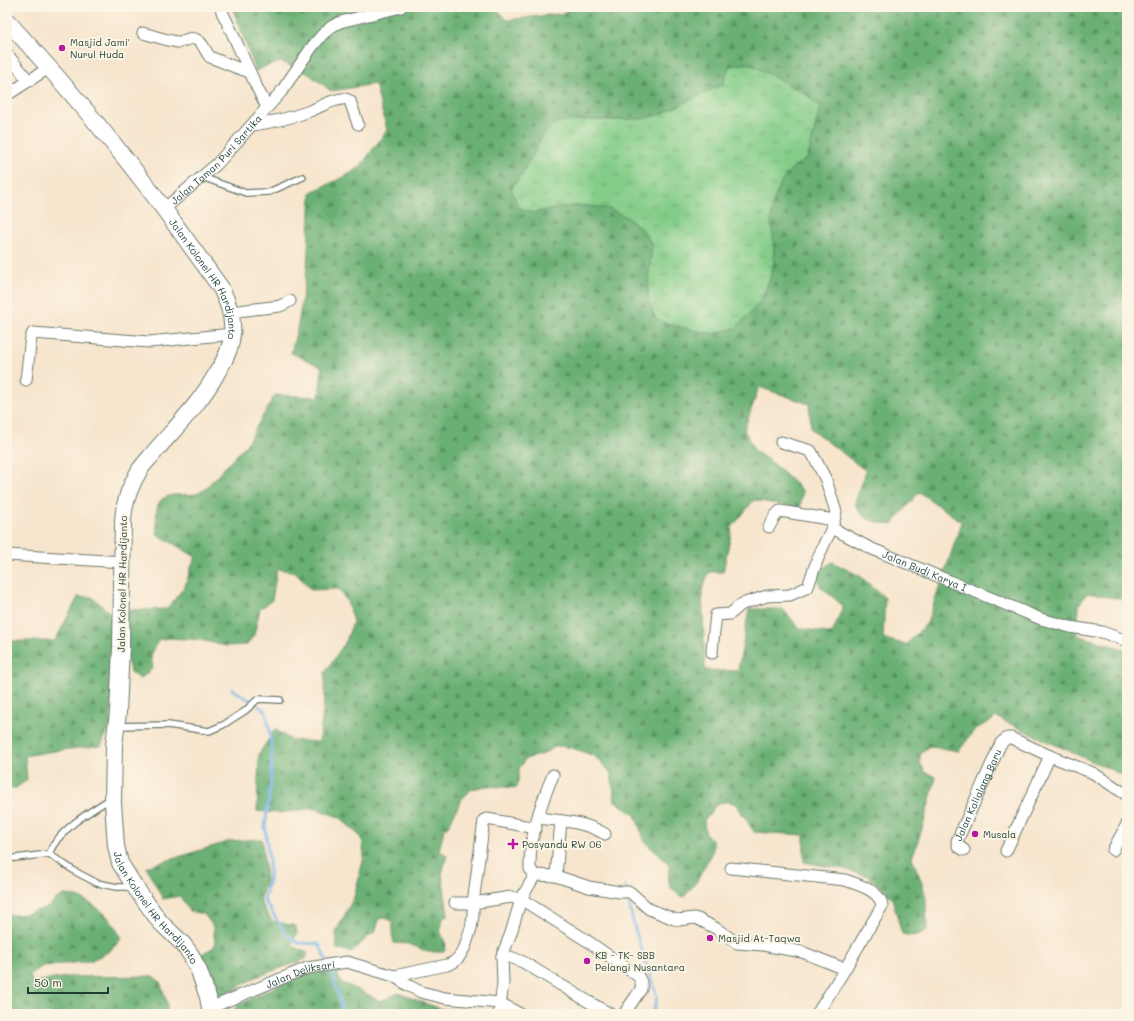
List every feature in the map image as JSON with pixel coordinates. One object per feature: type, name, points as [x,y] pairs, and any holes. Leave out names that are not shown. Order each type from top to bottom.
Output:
[{"type":"main road","name":"Jalan Kolonel HR Hardijanto","points":[[7,21],[50,67],[164,209],[221,288],[232,318],[233,334],[226,357],[213,380],[190,412],[139,470],[126,498],[124,508],[121,647],[114,745],[113,797],[116,846],[120,862],[135,887],[160,922],[183,944],[191,955],[199,971],[210,1011]]},
{"type":"street","name":"Jalan Taman Puri Sartika","points":[[221,7],[267,107]]},
{"type":"street","name":"Jalan Taman Puri Sartika","points":[[164,209],[217,164],[253,125],[281,92],[312,47],[331,27],[340,22],[401,7]]},
{"type":"street","points":[[143,33],[177,42],[190,38],[197,39],[210,57],[250,72]]},
{"type":"street","points":[[7,54],[29,81]]},
{"type":"street","points":[[7,95],[50,67]]},
{"type":"street","points":[[253,125],[279,121],[341,99],[347,99],[350,101],[358,124]]},
{"type":"street","points":[[230,312],[280,306],[290,301]]},
{"type":"street","points":[[26,380],[31,337],[33,333],[150,342],[233,334]]},
{"type":"street","points":[[712,653],[716,615],[730,614],[742,604],[767,596],[790,595],[808,587],[813,570],[833,524],[836,512],[826,480],[810,451],[781,442]]},
{"type":"street","name":"Jalan Budi Karya I","points":[[769,527],[775,516],[780,511],[833,524],[870,548],[1041,619],[1070,627],[1102,632],[1127,641]]},
{"type":"street","points":[[7,555],[123,562]]},
{"type":"street","name":"Jalan Kalialang Baru","points":[[964,850],[958,846],[957,841],[1001,743],[1006,738],[1011,738],[1050,756],[1093,773],[1127,795]]},
{"type":"street","points":[[1006,850],[1050,756]]},
{"type":"street","points":[[553,775],[544,796],[533,838],[530,869],[535,875],[556,876],[589,887],[625,892],[649,909],[674,919],[679,920],[694,918],[702,920],[737,943],[763,945],[802,952],[844,969]]},
{"type":"street","points":[[473,902],[484,820],[537,823],[561,821],[589,826],[605,834]]},
{"type":"street","points":[[556,876],[561,821]]},
{"type":"street","points":[[1113,850],[1127,824]]},
{"type":"street","points":[[731,868],[845,880],[868,888],[882,901],[882,906],[817,1014]]},
{"type":"street","points":[[500,1009],[503,982],[502,956],[521,899],[535,875]]},
{"type":"street","points":[[455,903],[511,897],[521,899],[586,940],[638,976],[641,980],[641,989],[624,1014]]},
{"type":"street","name":"Jalan Deliksari","points":[[394,976],[447,965],[454,962],[465,947],[472,922],[473,902]]},
{"type":"street","points":[[502,956],[510,957],[523,962],[610,1014]]},
{"type":"street","name":"Jalan Deliksari","points":[[210,1011],[307,968],[347,962],[394,976],[421,992],[520,1014]]},
{"type":"lane","points":[[201,177],[246,193],[269,192],[303,177]]},
{"type":"lane","points":[[116,726],[168,725],[209,731],[223,725],[245,711],[258,699],[280,700]]},
{"type":"lane","points":[[49,854],[52,846],[69,828],[113,797]]},
{"type":"lane","points":[[7,859],[49,854],[76,872],[97,883],[117,887],[135,887]]},
{"type":"green space","points":[[232,7],[495,7],[507,20],[567,13],[566,7],[1127,7],[1127,600],[1087,593],[1079,605],[1077,635],[1127,650],[1127,777],[996,717],[975,729],[959,751],[929,746],[922,752],[920,762],[925,772],[936,777],[923,826],[912,858],[921,880],[926,898],[927,930],[913,936],[902,934],[892,898],[868,876],[840,868],[804,862],[804,835],[754,832],[736,804],[731,802],[716,804],[711,813],[704,820],[705,832],[714,844],[713,850],[697,881],[684,897],[678,894],[669,884],[669,864],[645,842],[635,815],[615,801],[611,773],[594,756],[572,748],[560,746],[555,747],[543,754],[525,759],[519,769],[517,788],[488,786],[472,789],[461,800],[450,823],[444,830],[439,851],[447,855],[442,874],[448,914],[443,919],[440,930],[446,945],[444,952],[428,952],[409,944],[394,943],[392,934],[393,924],[389,920],[382,918],[380,918],[375,932],[352,952],[337,949],[336,932],[354,897],[364,857],[362,838],[339,817],[313,808],[280,813],[257,811],[259,754],[275,729],[291,740],[319,742],[325,695],[325,673],[346,641],[353,622],[347,601],[338,589],[311,590],[295,572],[277,569],[272,600],[260,609],[254,635],[247,645],[226,646],[201,640],[169,638],[158,640],[151,656],[153,668],[140,679],[130,671],[126,656],[112,650],[111,725],[101,746],[25,756],[27,780],[16,788],[7,789],[7,641],[55,641],[78,597],[92,597],[112,615],[125,610],[167,609],[185,586],[196,557],[157,534],[156,519],[158,505],[164,498],[169,496],[195,494],[204,490],[246,445],[275,395],[319,397],[322,367],[291,353],[298,325],[307,268],[311,192],[342,178],[359,168],[387,130],[375,84],[331,91],[309,74],[281,62],[256,71]],"holes":[[[749,63],[805,93],[820,107],[808,158],[792,168],[780,184],[773,202],[771,220],[774,244],[774,264],[769,282],[761,300],[749,315],[735,328],[713,334],[674,326],[656,319],[648,301],[648,281],[652,245],[642,229],[628,218],[610,209],[590,206],[570,206],[532,213],[518,207],[511,189],[533,155],[541,137],[555,123],[575,120],[640,119],[659,115],[723,84],[729,66]],[[759,387],[809,404],[811,429],[866,471],[855,503],[862,514],[870,520],[880,523],[893,524],[919,492],[962,522],[927,623],[906,645],[883,638],[885,598],[860,576],[832,562],[817,573],[820,586],[843,606],[832,634],[799,628],[783,609],[749,609],[738,671],[705,670],[702,590],[709,572],[723,572],[732,529],[729,531],[754,500],[800,508],[803,491],[775,465],[755,451],[744,430]]]},
{"type":"green space","points":[[749,63],[805,93],[820,107],[808,159],[792,168],[774,244],[774,264],[769,282],[761,300],[749,315],[735,328],[713,334],[674,326],[656,319],[648,301],[648,281],[590,206],[570,206],[532,213],[518,207],[511,190],[533,155],[541,137],[555,123],[575,120],[620,120],[729,66]]},
{"type":"green space","points":[[262,839],[266,880],[260,901],[272,921],[296,926],[297,934],[291,945],[308,953],[306,959],[256,977],[219,998],[198,956],[214,947],[213,926],[204,914],[189,911],[180,896],[163,899],[146,867],[230,841]]},
{"type":"green space","points":[[64,895],[81,898],[96,907],[108,917],[122,938],[110,951],[92,960],[43,966],[30,974],[32,982],[68,977],[153,976],[160,982],[167,1002],[167,1014],[7,1014],[7,915],[21,915],[49,907],[55,900]]},
{"type":"green space","points":[[336,970],[341,982],[381,1001],[398,993],[441,1009],[473,1012],[473,1014],[231,1014],[237,1006],[298,975]]},
{"type":"waterway","points":[[232,689],[265,710],[269,726],[272,751],[271,781],[265,827],[269,860],[269,879],[264,900],[286,934],[298,943],[319,944],[332,973],[343,1014]]},
{"type":"waterway","points":[[625,886],[634,926],[657,997],[653,1014]]},
{"type":"place","name":"Masjid Jami' Nurul Huda","points":[[62,48]]},
{"type":"place","name":"Musala","points":[[975,834]]},
{"type":"place","name":"Posyandu RW 06","points":[[513,844]]},
{"type":"place","name":"Masjid At-Taqwa","points":[[710,938]]},
{"type":"place","name":"KB - TK- SBB Pelangi Nusantara","points":[[587,961]]}]
